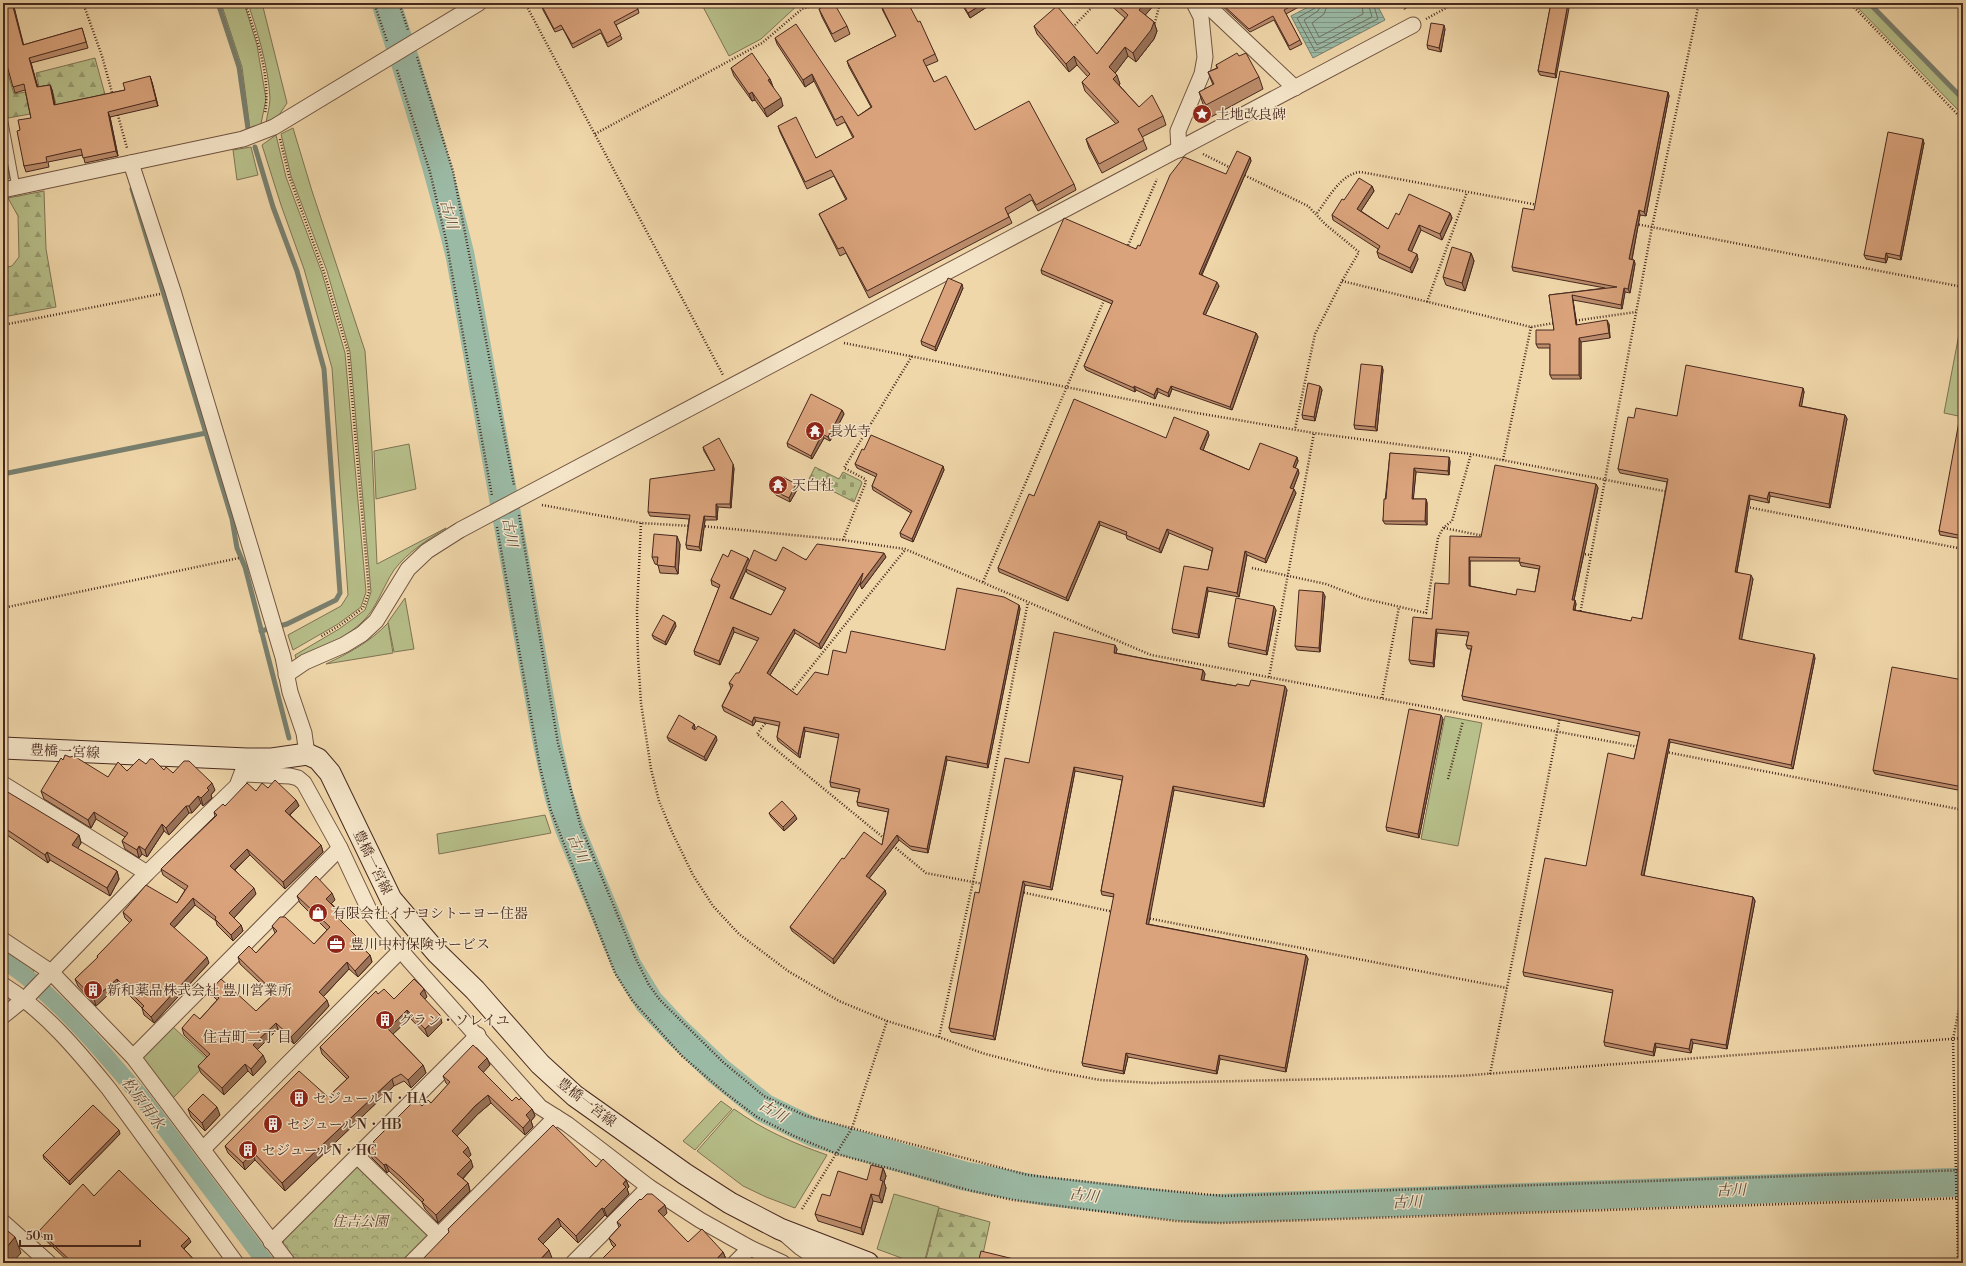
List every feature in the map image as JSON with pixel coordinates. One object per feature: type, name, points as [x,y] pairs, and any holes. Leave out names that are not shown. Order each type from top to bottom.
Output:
[{"type":"main road","name":"豊橋一宮線","points":[[3,748],[245,766],[272,759],[307,754],[318,759],[330,773],[391,899],[436,953],[475,990],[540,1064],[575,1096],[684,1174],[730,1203],[780,1229],[868,1263]]},
{"type":"street","points":[[9,188],[276,131],[480,3]]},
{"type":"street","points":[[1179,150],[1178,131],[1202,74],[1205,57],[1201,17],[1194,3]]},
{"type":"street","points":[[1205,3],[1295,88]]},
{"type":"street","points":[[286,675],[305,662],[344,645],[362,634],[376,621],[402,578],[417,560],[442,541],[729,387],[1414,25]]},
{"type":"street","points":[[131,163],[173,292],[274,628],[286,675],[304,734],[307,754]]},
{"type":"street","points":[[3,1016],[26,997],[147,873],[237,786],[245,766],[298,778],[304,783],[340,848],[372,914],[401,950],[478,1035],[540,1107],[567,1124],[649,1187],[700,1220],[750,1248],[784,1263]]},
{"type":"street","points":[[3,784],[147,873]]},
{"type":"street","points":[[133,1057],[340,848]]},
{"type":"street","points":[[3,940],[49,974],[133,1057],[288,1263]]},
{"type":"street","points":[[203,1149],[401,950]]},
{"type":"street","points":[[3,984],[26,997],[109,1089],[236,1263]]},
{"type":"street","points":[[271,1242],[478,1035]]},
{"type":"street","points":[[420,1260],[439,1236],[556,1117]]},
{"type":"street","points":[[357,1156],[439,1236]]},
{"type":"street","points":[[573,1263],[649,1187]]},
{"type":"street","points":[[3,1222],[49,1263]]},
{"type":"street","points":[[780,1229],[801,1248],[824,1263]]},
{"type":"street","points":[[735,1263],[750,1248]]},
{"type":"lane","points":[[3,116],[9,188]]},
{"type":"path","points":[[82,3],[102,56],[114,102]]},
{"type":"path","points":[[245,3],[259,45],[265,80],[267,99],[263,124],[276,131],[289,176],[324,272],[348,352],[369,592],[363,608],[339,626],[319,638]]},
{"type":"path","points":[[374,3],[394,56],[430,172],[442,224],[496,511],[540,767],[551,811],[615,973],[632,1000],[682,1056],[724,1092],[757,1117],[794,1136],[837,1154],[972,1191],[1013,1200],[1176,1221],[1220,1223],[1963,1198]]},
{"type":"path","points":[[399,3],[411,46],[452,170],[520,499],[558,743],[570,791],[584,834],[634,958],[649,985],[660,1000],[723,1062],[764,1096],[806,1116],[1028,1175],[1149,1190],[1224,1196],[1963,1170]]},
{"type":"path","points":[[525,3],[729,387]]},
{"type":"path","points":[[595,134],[762,43],[802,9],[822,3]]},
{"type":"path","points":[[1075,25],[1096,3]]},
{"type":"path","points":[[1154,27],[1160,3]]},
{"type":"path","points":[[1414,25],[1455,3]]},
{"type":"path","points":[[1579,616],[1652,227],[1699,3]]},
{"type":"path","points":[[1850,3],[1963,120]]},
{"type":"path","points":[[116,110],[131,163]]},
{"type":"path","points":[[1179,150],[1199,153],[1233,169]]},
{"type":"path","points":[[1240,172],[1308,206],[1325,224],[1359,252],[1342,281],[1315,334],[1295,428]]},
{"type":"path","points":[[1317,214],[1347,176],[1354,172],[1361,172],[1544,207]]},
{"type":"path","points":[[1124,254],[1155,181],[1160,175]]},
{"type":"path","points":[[1427,302],[1467,192]]},
{"type":"path","points":[[1629,222],[1963,287]]},
{"type":"path","points":[[1342,281],[1530,327],[1561,322]]},
{"type":"path","points":[[983,582],[1108,291]]},
{"type":"path","points":[[3,325],[160,294]]},
{"type":"path","points":[[1568,322],[1636,312]]},
{"type":"path","points":[[1503,460],[1530,327]]},
{"type":"path","points":[[824,337],[847,344],[1067,386],[1197,413],[1295,428],[1314,433],[1471,454],[1675,494]]},
{"type":"path","points":[[843,540],[866,482],[865,479],[844,468],[912,356]]},
{"type":"path","points":[[1268,677],[1314,433]]},
{"type":"path","points":[[1252,568],[1326,584],[1362,598],[1426,614],[1438,538],[1443,528],[1452,521],[1471,454]]},
{"type":"path","points":[[520,499],[542,505],[641,523],[728,528],[843,540],[905,549],[1151,655],[1643,748]]},
{"type":"path","points":[[1745,507],[1963,549]]},
{"type":"path","points":[[641,523],[637,611],[641,703],[651,769],[659,801],[693,876],[713,906],[739,934],[788,971],[839,1001],[886,1022],[939,1037],[982,1053],[1047,1070],[1100,1080],[1160,1083],[1460,1076],[1963,1038]]},
{"type":"path","points":[[1443,528],[1490,537]]},
{"type":"path","points":[[787,697],[905,549]]},
{"type":"path","points":[[1575,552],[1591,555]]},
{"type":"path","points":[[3,608],[236,559]]},
{"type":"path","points":[[939,1037],[973,882],[1028,602]]},
{"type":"path","points":[[1382,698],[1399,607]]},
{"type":"path","points":[[772,716],[757,734],[926,873],[989,886]]},
{"type":"path","points":[[1490,1074],[1560,716]]},
{"type":"path","points":[[1448,779],[1463,721]]},
{"type":"path","points":[[1659,751],[1963,810]]},
{"type":"path","points":[[1020,892],[1122,913]]},
{"type":"path","points":[[1145,918],[1507,988]]},
{"type":"path","points":[[1958,1263],[1953,1039],[1963,989]]},
{"type":"path","points":[[802,1209],[852,1128],[886,1022]]},
{"type":"green space","points":[[221,3],[244,3],[257,45],[266,99],[261,124],[250,129],[242,67]]},
{"type":"green space","points":[[248,3],[262,3],[287,103],[279,115],[266,123],[270,104],[269,86],[259,38]]},
{"type":"green space","points":[[701,3],[800,3],[761,39],[729,56]]},
{"type":"green space","points":[[1853,3],[1867,3],[1963,100],[1963,115]]},
{"type":"green space","points":[[3,57],[14,94],[26,92],[30,114],[8,118],[3,91]]},
{"type":"green space","points":[[95,58],[106,98],[57,108],[52,89],[40,91],[36,73]]},
{"type":"green space","points":[[293,128],[312,191],[365,351],[372,450],[377,564],[446,528],[418,547],[399,564],[394,570],[371,612],[360,624],[338,640],[297,662],[295,655],[339,629],[365,610],[371,592],[350,352],[327,271],[291,176],[281,134]]},
{"type":"green space","points":[[276,135],[286,177],[322,273],[345,353],[366,592],[361,607],[338,624],[293,650],[288,635],[341,606],[348,595],[332,368],[304,269],[281,205],[262,145]]},
{"type":"green space","points":[[3,142],[10,178],[3,180]]},
{"type":"green space","points":[[251,147],[258,175],[237,180],[233,150]]},
{"type":"green space","points":[[44,191],[46,249],[56,307],[3,317],[3,268],[12,266],[19,257],[18,216],[8,198]]},
{"type":"green space","points":[[1963,313],[1963,417],[1944,413]]},
{"type":"green space","points":[[409,444],[416,489],[376,499],[374,451]]},
{"type":"green space","points":[[815,467],[839,479],[843,472],[861,481],[862,483],[854,502],[809,479]]},
{"type":"green space","points":[[405,598],[414,649],[394,652],[388,622]]},
{"type":"green space","points":[[388,623],[393,653],[326,664],[359,646],[374,636]]},
{"type":"green space","points":[[1445,716],[1482,723],[1458,846],[1421,839]]},
{"type":"green space","points":[[545,815],[551,833],[439,854],[437,834]]},
{"type":"green space","points":[[3,948],[34,969],[33,976],[3,958]]},
{"type":"green space","points":[[171,1025],[209,1061],[172,1099],[143,1061],[144,1053]]},
{"type":"green space","points":[[721,1101],[732,1109],[695,1150],[683,1141]]},
{"type":"green space","points":[[734,1109],[745,1117],[779,1135],[802,1146],[827,1155],[795,1208],[743,1186],[697,1151]]},
{"type":"green space","name":"住吉公園","points":[[363,1167],[428,1232],[428,1239],[405,1263],[297,1263],[284,1248],[283,1240],[354,1168]]},
{"type":"green space","points":[[894,1194],[939,1207],[924,1263],[915,1263],[877,1249]]},
{"type":"green space","points":[[939,1208],[990,1222],[981,1263],[925,1263]]},
{"type":"water","points":[[1316,3],[1376,3],[1385,20],[1313,58],[1291,16]]},
{"type":"building","points":[[3,3],[12,3],[23,45],[82,28],[86,42],[29,58],[37,87],[50,85],[54,105],[125,90],[123,83],[150,76],[156,100],[108,112],[116,151],[83,158],[81,149],[46,157],[47,162],[24,166],[17,131],[20,130],[18,120],[31,118],[24,84],[13,87],[3,51]]},
{"type":"building","points":[[547,3],[634,3],[638,9],[614,22],[621,35],[607,43],[600,29],[572,44],[561,25],[554,29],[542,6]]},
{"type":"building","points":[[830,3],[834,3],[847,26],[832,34],[819,9]]},
{"type":"building","points":[[884,3],[908,3],[918,22],[920,21],[935,54],[923,60],[934,82],[946,76],[975,130],[1029,101],[1074,184],[1036,205],[1030,194],[1005,208],[1009,217],[867,291],[843,247],[838,249],[819,214],[847,199],[831,170],[805,182],[778,126],[796,117],[816,158],[854,137],[842,116],[835,120],[812,74],[803,80],[775,38],[796,24],[858,116],[872,107],[847,61],[896,36],[881,5]]},
{"type":"building","points":[[962,3],[984,3],[968,13]]},
{"type":"building","points":[[1115,3],[1145,3],[1139,10],[1154,22],[1151,30],[1133,53],[1125,47],[1109,67],[1117,75],[1113,79],[1139,107],[1152,95],[1163,116],[1138,129],[1144,140],[1099,164],[1086,139],[1119,122],[1082,82],[1090,74],[1074,56],[1066,64],[1034,26],[1057,6],[1097,54],[1128,15]]},
{"type":"building","points":[[1221,3],[1297,3],[1284,10],[1300,40],[1289,46],[1273,16],[1249,29]]},
{"type":"building","points":[[1551,3],[1568,3],[1555,74],[1538,71]]},
{"type":"building","points":[[1431,23],[1444,25],[1439,48],[1427,45]]},
{"type":"building","points":[[752,53],[781,98],[764,109],[752,92],[749,94],[731,68]]},
{"type":"building","points":[[1237,53],[1239,56],[1246,53],[1259,77],[1206,105],[1199,92],[1214,84],[1208,72],[1218,68],[1216,65]]},
{"type":"building","points":[[1560,71],[1668,92],[1644,212],[1639,210],[1629,259],[1634,260],[1628,289],[1624,288],[1621,305],[1572,295],[1576,325],[1607,320],[1609,333],[1579,338],[1579,375],[1550,375],[1550,344],[1536,344],[1536,330],[1554,330],[1549,295],[1617,287],[1512,267],[1523,208],[1534,210]]},
{"type":"building","points":[[1888,132],[1923,139],[1900,256],[1886,253],[1885,259],[1864,255]]},
{"type":"building","points":[[1237,151],[1250,157],[1199,274],[1217,282],[1203,314],[1256,333],[1230,407],[1171,386],[1168,393],[1157,388],[1154,395],[1084,366],[1113,301],[1041,270],[1064,218],[1136,249],[1138,245],[1140,246],[1170,175],[1184,157],[1226,174]]},
{"type":"building","points":[[1359,178],[1372,186],[1357,209],[1388,229],[1396,213],[1399,215],[1409,194],[1450,213],[1440,234],[1419,225],[1408,250],[1417,254],[1410,268],[1377,252],[1380,246],[1332,215],[1342,199],[1344,200]]},
{"type":"building","points":[[1452,247],[1471,253],[1462,283],[1443,277]]},
{"type":"building","points":[[948,278],[962,284],[935,347],[921,341]]},
{"type":"building","points":[[1361,364],[1382,366],[1375,427],[1354,425]]},
{"type":"building","points":[[1686,365],[1803,388],[1799,406],[1845,415],[1829,504],[1769,492],[1767,499],[1749,495],[1735,572],[1751,575],[1739,639],[1814,654],[1791,765],[1669,739],[1641,875],[1753,897],[1726,1045],[1691,1039],[1689,1049],[1655,1043],[1653,1052],[1604,1042],[1613,990],[1523,972],[1545,858],[1586,866],[1608,753],[1634,759],[1640,732],[1462,696],[1472,646],[1466,645],[1469,632],[1436,629],[1433,663],[1409,660],[1413,617],[1432,619],[1435,583],[1449,584],[1450,536],[1481,537],[1495,465],[1596,484],[1572,600],[1575,600],[1573,610],[1631,621],[1632,617],[1642,619],[1668,479],[1618,469],[1628,417],[1634,418],[1636,408],[1677,416]],"holes":[[[1469,557],[1520,558],[1519,562],[1540,566],[1535,592],[1517,589],[1516,595],[1469,586]]]},
{"type":"building","points":[[1308,383],[1320,386],[1314,417],[1302,415]]},
{"type":"building","points":[[811,394],[842,410],[828,437],[822,434],[811,456],[787,443]]},
{"type":"building","points":[[1074,399],[1166,438],[1174,417],[1208,431],[1200,449],[1249,470],[1260,443],[1297,457],[1293,467],[1298,469],[1290,488],[1294,489],[1265,559],[1245,551],[1237,593],[1207,587],[1198,634],[1172,629],[1184,566],[1208,570],[1213,548],[1167,529],[1159,549],[1126,535],[1127,532],[1099,521],[1066,598],[998,568],[1029,494],[1034,496]]},
{"type":"building","points":[[1960,416],[1963,416],[1963,536],[1939,531]]},
{"type":"building","points":[[871,435],[943,466],[912,539],[900,533],[912,511],[872,486],[877,474],[855,464]]},
{"type":"building","points":[[719,438],[733,464],[730,504],[716,504],[716,517],[704,516],[699,547],[686,545],[690,515],[648,512],[650,479],[715,470],[703,447]]},
{"type":"building","points":[[1390,453],[1449,457],[1448,471],[1414,468],[1412,499],[1426,499],[1425,521],[1383,521],[1384,499],[1386,499]]},
{"type":"building","points":[[783,477],[796,484],[789,498],[774,491]]},
{"type":"building","points":[[654,534],[677,536],[675,567],[657,565],[658,557],[652,557]]},
{"type":"building","points":[[817,544],[884,553],[860,585],[863,573],[819,644],[794,629],[767,673],[797,695],[815,672],[828,675],[833,650],[846,653],[851,631],[945,650],[957,588],[1004,597],[1019,605],[987,764],[946,756],[927,849],[910,846],[897,835],[866,876],[885,890],[833,959],[790,927],[842,858],[844,859],[864,832],[882,845],[889,809],[857,802],[860,789],[830,782],[839,734],[804,727],[798,754],[777,737],[780,722],[754,717],[752,722],[722,706],[733,685],[729,683],[736,673],[739,673],[759,638],[733,627],[719,661],[694,651],[720,585],[711,580],[723,554],[728,557],[731,550],[748,558],[730,598],[771,615],[786,588],[746,569],[754,550],[776,561],[783,547],[806,560]]},
{"type":"building","points":[[1299,590],[1323,592],[1319,648],[1295,646]]},
{"type":"building","points":[[1236,598],[1274,606],[1266,651],[1228,643]]},
{"type":"building","points":[[663,615],[675,622],[665,642],[652,635]]},
{"type":"building","points":[[1054,632],[1115,645],[1114,653],[1203,670],[1201,680],[1236,686],[1237,684],[1249,686],[1251,680],[1285,686],[1263,803],[1173,786],[1146,924],[1306,955],[1285,1068],[1219,1055],[1216,1071],[1126,1053],[1123,1071],[1082,1063],[1114,894],[1101,891],[1123,776],[1074,767],[1050,887],[1023,881],[993,1036],[949,1028],[975,892],[979,893],[1005,758],[1029,763]]},
{"type":"building","points":[[1892,667],[1963,680],[1963,787],[1873,770]]},
{"type":"building","points":[[1409,709],[1441,715],[1418,834],[1386,827]]},
{"type":"building","points":[[679,715],[694,724],[692,728],[695,730],[698,726],[716,736],[704,757],[667,737]]},
{"type":"building","points":[[65,755],[70,757],[74,756],[108,777],[118,762],[127,771],[139,759],[146,764],[150,759],[153,759],[164,770],[166,767],[173,773],[184,761],[189,761],[212,783],[207,788],[209,790],[201,798],[198,796],[189,806],[186,806],[166,828],[162,824],[145,850],[139,846],[137,850],[122,841],[128,833],[94,812],[88,820],[41,791],[61,758],[63,760]]},
{"type":"building","points":[[275,780],[296,800],[285,811],[321,845],[283,882],[247,849],[230,866],[254,888],[229,913],[241,925],[231,935],[215,919],[216,917],[193,898],[170,924],[207,957],[151,1017],[142,1008],[144,1006],[117,979],[94,999],[75,979],[98,957],[97,956],[132,920],[123,912],[146,885],[177,903],[188,886],[161,869],[217,815],[214,812],[223,804],[225,806],[247,783],[256,791],[262,783],[268,788]]},
{"type":"building","points":[[6,791],[79,835],[72,845],[117,871],[107,888],[47,852],[45,855],[3,827],[3,795]]},
{"type":"building","points":[[782,801],[795,815],[783,827],[769,813]]},
{"type":"building","points":[[316,876],[332,893],[326,899],[340,913],[336,916],[359,939],[356,942],[370,955],[355,971],[347,962],[319,992],[327,1000],[291,1037],[276,1023],[253,1045],[263,1055],[251,1069],[245,1064],[222,1088],[198,1066],[210,1054],[182,1028],[194,1014],[200,1019],[219,998],[211,990],[221,979],[256,1011],[275,993],[238,957],[249,946],[256,953],[277,931],[272,926],[280,917],[285,917],[314,944],[330,927],[297,896]]},
{"type":"building","points":[[414,979],[424,989],[420,994],[440,1015],[425,1029],[407,1010],[388,1029],[423,1065],[408,1080],[401,1074],[392,1079],[282,1183],[253,1152],[243,1163],[225,1146],[299,1071],[328,1097],[349,1077],[320,1047],[376,991],[378,994],[384,989],[394,999]]},
{"type":"building","points":[[473,1045],[487,1058],[478,1067],[512,1101],[516,1097],[519,1100],[521,1098],[532,1109],[526,1115],[530,1120],[523,1128],[488,1095],[475,1106],[452,1131],[468,1147],[463,1152],[471,1160],[457,1174],[468,1183],[436,1215],[422,1202],[424,1200],[401,1177],[386,1164],[384,1165],[369,1151],[376,1144],[373,1142],[415,1100],[422,1106],[428,1100],[431,1103],[450,1082],[443,1076]]},
{"type":"building","points":[[203,1094],[217,1107],[202,1123],[188,1109]]},
{"type":"building","points":[[93,1105],[119,1130],[69,1181],[43,1155]]},
{"type":"building","points":[[553,1125],[596,1167],[603,1159],[626,1180],[623,1184],[626,1187],[604,1209],[602,1208],[576,1236],[558,1218],[538,1239],[549,1250],[537,1263],[419,1263],[449,1232],[448,1229]]},
{"type":"building","points":[[871,1165],[883,1168],[880,1180],[883,1181],[879,1196],[871,1194],[861,1228],[815,1214],[822,1194],[830,1196],[838,1171],[867,1180]]},
{"type":"building","points":[[119,1170],[189,1238],[181,1246],[197,1263],[73,1263],[39,1231],[83,1184],[94,1196]]},
{"type":"building","points":[[647,1194],[652,1194],[665,1205],[658,1211],[688,1242],[702,1229],[723,1252],[713,1263],[598,1263],[616,1245],[609,1238],[621,1225],[617,1222]]},
{"type":"building","points":[[3,1227],[15,1237],[3,1252]]},
{"type":"building","points":[[981,1251],[1026,1262],[1049,1263],[978,1263]]},
{"type":"waterway","points":[[218,3],[239,67],[248,129]]},
{"type":"waterway","name":"古川","points":[[386,3],[426,128],[460,255],[548,746],[559,796],[569,827],[627,966],[649,1002],[675,1030],[718,1071],[764,1108],[815,1133],[964,1176],[1045,1191],[1203,1209],[1963,1182]]},
{"type":"waterway","points":[[1869,3],[1963,99]]},
{"type":"waterway","points":[[255,147],[273,207],[297,271],[324,369],[340,593],[336,600],[287,624],[261,631]]},
{"type":"waterway","points":[[132,189],[232,519],[237,548],[245,567],[289,738]]},
{"type":"waterway","points":[[3,474],[206,433]]},
{"type":"waterway","name":"松原用水","points":[[3,960],[41,989],[77,1024],[111,1061],[142,1098],[266,1263]]},
{"type":"place","name":"土地改良碑","points":[[1202,114]]},
{"type":"place","name":"長光寺","points":[[815,431]]},
{"type":"place","name":"天白社","points":[[778,485]]},
{"type":"place","name":"有限会社イナヨシトーヨー住器","points":[[318,913]]},
{"type":"place","name":"豊川中村保険サービス","points":[[336,944]]},
{"type":"place","name":"新和薬品株式会社 豊川営業所","points":[[93,990]]},
{"type":"place","name":"グラン・ソレイユ","points":[[385,1020]]},
{"type":"place","name":"セジュールN・HA","points":[[299,1098]]},
{"type":"place","name":"セジュールN・HB","points":[[273,1124]]},
{"type":"place","name":"セジュールN・HC","points":[[248,1150]]},
{"type":"district","name":"住吉町二丁目","points":[[247,1037]]}]
